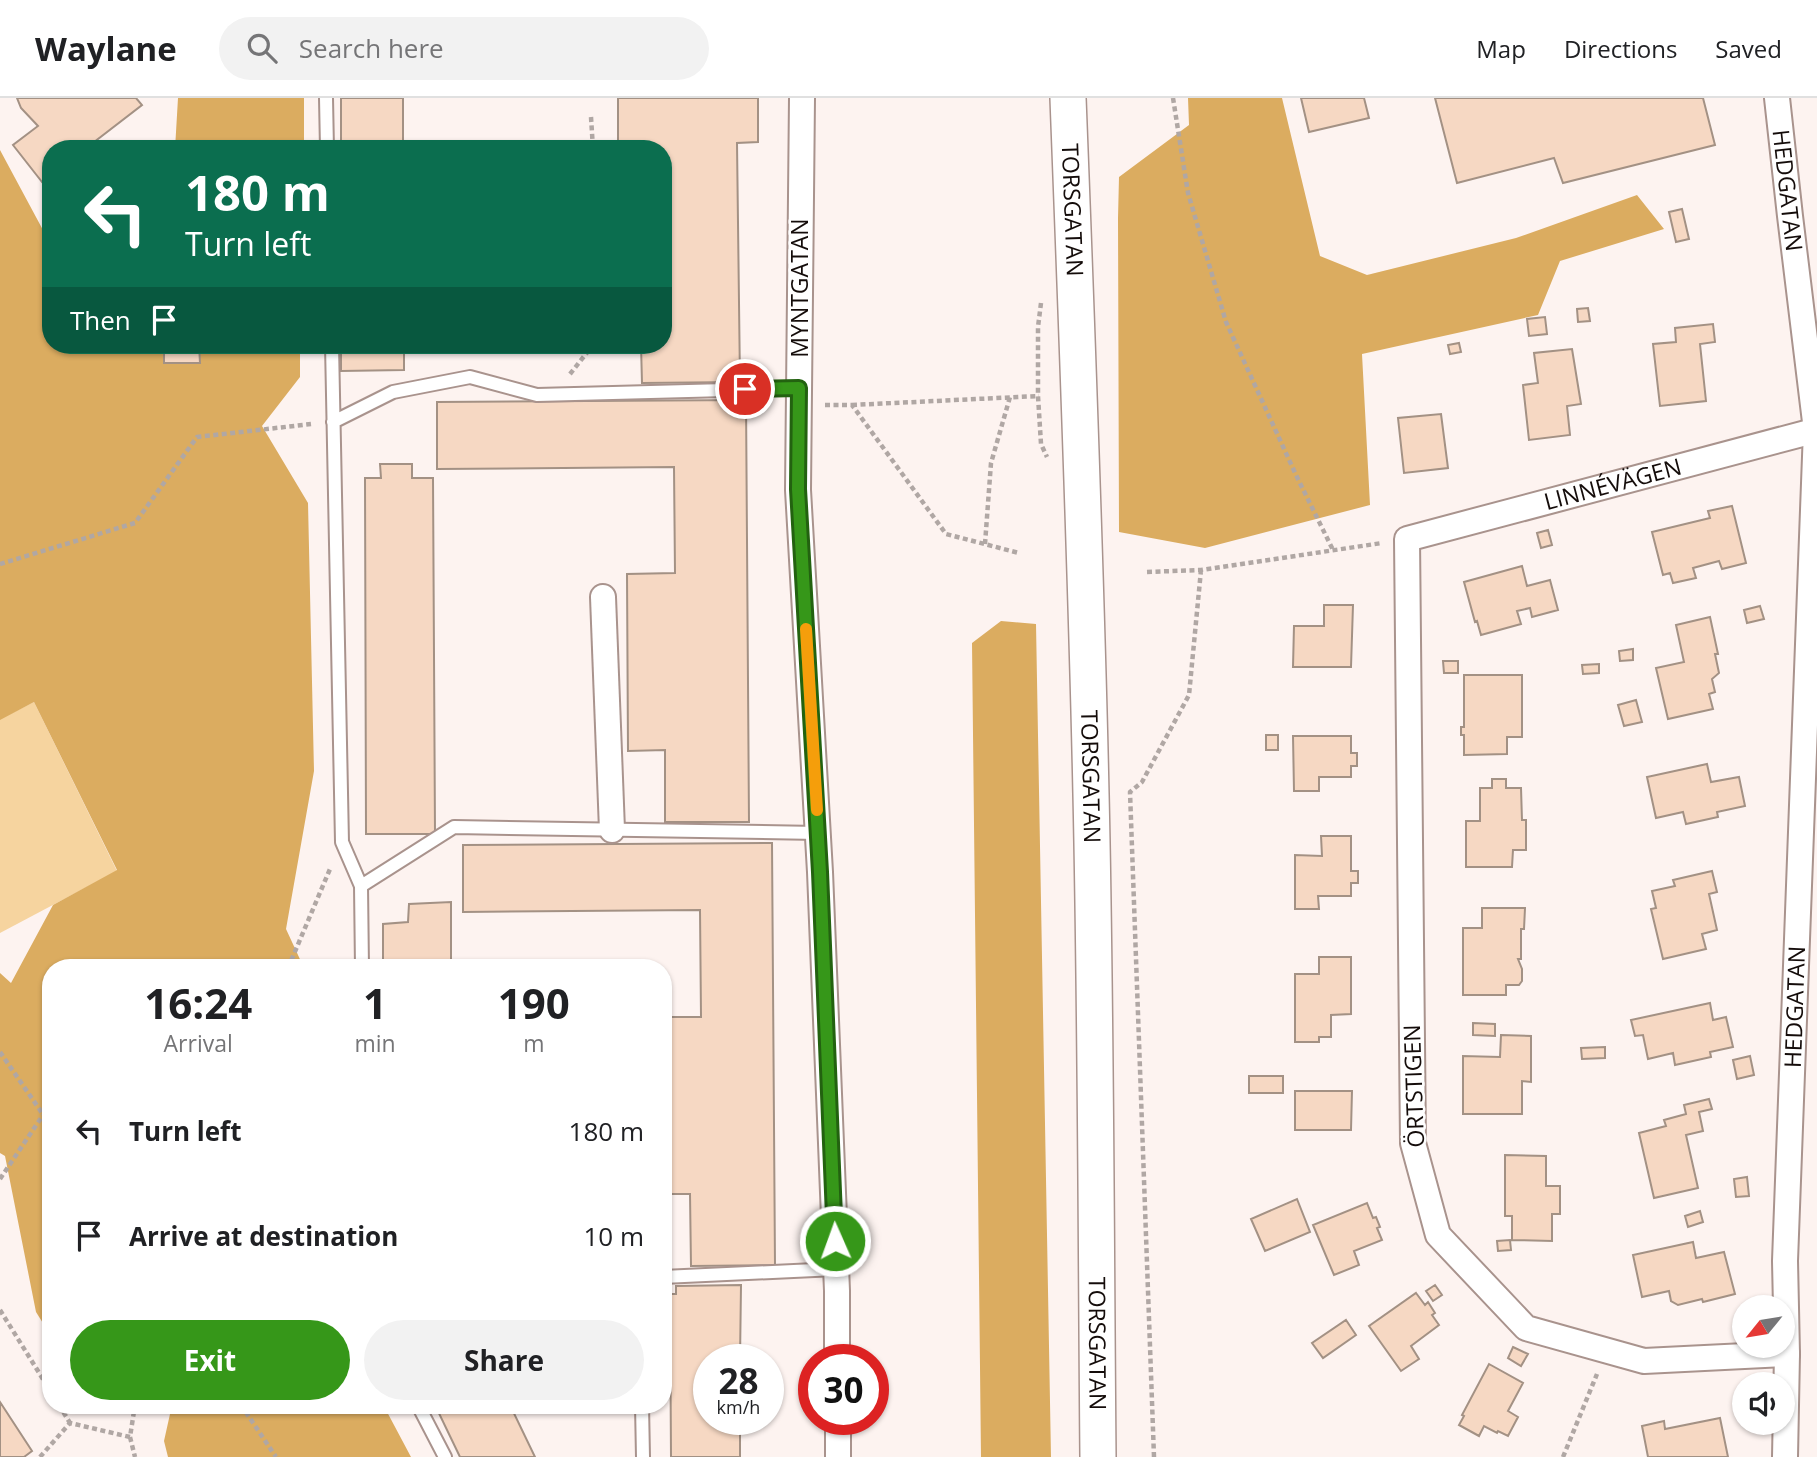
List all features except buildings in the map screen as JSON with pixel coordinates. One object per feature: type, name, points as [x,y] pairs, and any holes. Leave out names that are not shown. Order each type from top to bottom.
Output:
[{"type":"main road","name":"TORSGATAN","points":[[1068,98],[1080,398],[1091,797],[1098,1457]]},
{"type":"street","name":"MYNTGATAN","points":[[802,98],[798,489],[818,834],[837,1344]]},
{"type":"street","name":"HEDGATAN","points":[[1777,98],[1817,430],[1786,1295]]},
{"type":"street","name":"LINNÉVÄGEN","points":[[1407,539],[1817,430]]},
{"type":"street","name":"ÖRTSTIGEN","points":[[1407,539],[1413,1143],[1437,1235],[1525,1328],[1644,1361],[1732,1357]]},
{"type":"street","points":[[603,597],[612,830]]},
{"type":"street","name":"HEDGATAN","points":[[1785,1457],[1787,1358]]},
{"type":"street","points":[[838,1435],[838,1457]]},
{"type":"lane","points":[[326,98],[327,140]]},
{"type":"lane","points":[[331,354],[342,842],[361,886],[362,959]]},
{"type":"lane","points":[[333,422],[393,392],[470,377],[537,395],[799,397]]},
{"type":"lane","points":[[361,886],[454,827],[818,834]]},
{"type":"lane","points":[[672,1277],[836,1269]]},
{"type":"lane","points":[[423,1414],[445,1457]]},
{"type":"lane","points":[[642,1414],[643,1457]]},
{"type":"path","points":[[1174,98],[1188,193],[1226,321],[1333,550]]},
{"type":"path","points":[[591,117],[592,140]]},
{"type":"path","points":[[799,397],[852,405],[1046,397]]},
{"type":"path","points":[[985,544],[991,463],[1010,397]]},
{"type":"path","points":[[852,405],[946,534],[1019,553]]},
{"type":"path","points":[[0,564],[135,523],[197,437],[333,422]]},
{"type":"path","points":[[1147,572],[1202,570],[1407,539]]},
{"type":"path","points":[[1154,1457],[1130,792],[1142,782],[1189,695],[1202,570]]},
{"type":"path","points":[[292,959],[342,842]]},
{"type":"path","points":[[0,1052],[42,1114]]},
{"type":"path","points":[[0,1179],[42,1116]]},
{"type":"path","points":[[0,1310],[42,1378]]},
{"type":"path","points":[[1563,1457],[1606,1350]]},
{"type":"path","points":[[64,1414],[70,1423],[130,1437]]},
{"type":"path","points":[[134,1414],[130,1437],[135,1457]]},
{"type":"path","points":[[247,1414],[276,1457]]},
{"type":"path","points":[[40,1457],[70,1423]]},
{"type":"shaded area","points":[[178,98],[304,98],[304,140],[176,140]]},
{"type":"shaded area","points":[[1188,98],[1282,98],[1320,256],[1367,275],[1516,238],[1637,195],[1664,229],[1560,261],[1538,315],[1362,354],[1370,505],[1205,548],[1119,532],[1119,177],[1189,125]]},
{"type":"shaded area","points":[[0,150],[42,228],[42,354],[300,354],[300,377],[262,426],[308,503],[314,771],[286,929],[300,959],[42,959],[42,1322],[36,1312],[5,1156],[0,1153],[0,973],[11,983],[53,905],[117,870],[34,702],[0,720]]},
{"type":"shaded area","points":[[1001,621],[1036,624],[1051,1457],[981,1457],[972,643]]},
{"type":"shaded area","points":[[34,702],[117,871],[0,933],[0,719]]},
{"type":"shaded area","points":[[170,1414],[388,1414],[411,1457],[168,1457],[164,1441]]},
{"type":"slow traffic","points":[[806,629],[817,810]]},
{"type":"route","points":[[745,389],[799,388],[798,489],[820,872],[835,1241]]}]
